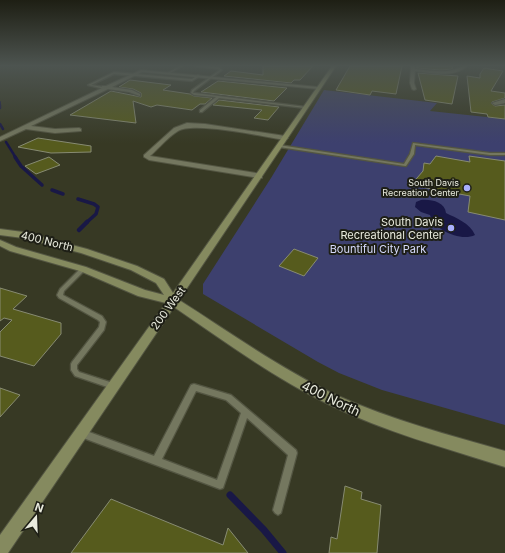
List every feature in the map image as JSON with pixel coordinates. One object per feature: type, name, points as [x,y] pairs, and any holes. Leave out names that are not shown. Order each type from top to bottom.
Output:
[{"type":"main road","name":"200 West","points":[[0,550],[173,301],[315,92]]},
{"type":"main road","name":"400 North","points":[[0,232],[23,235],[84,251],[134,268],[160,281],[173,301]]},
{"type":"main road","name":"400 North","points":[[0,243],[13,249],[83,269],[142,293],[173,301],[291,378],[333,400],[401,428],[505,459]]},
{"type":"street","points":[[0,139],[96,92]]},
{"type":"street","points":[[132,92],[138,95]]},
{"type":"street","points":[[495,103],[505,101]]},
{"type":"street","points":[[259,176],[149,158],[146,156],[176,129],[187,124],[285,138]]},
{"type":"street","points":[[25,127],[55,131],[79,130]]},
{"type":"lane","points":[[193,92],[192,93],[218,97],[305,107]]},
{"type":"lane","points":[[201,111],[218,97]]},
{"type":"lane","points":[[279,146],[405,165],[412,154],[414,144],[490,154],[505,154]]},
{"type":"lane","points":[[83,269],[62,290],[60,295],[61,297],[100,318],[103,322],[102,328],[74,364],[74,370],[77,374],[113,386]]},
{"type":"lane","points":[[156,461],[194,387],[228,397],[293,453],[278,510]]},
{"type":"lane","points":[[80,433],[220,485],[245,412]]},
{"type":"green space","name":"Bountiful City Park","points":[[323,92],[340,92],[437,103],[430,111],[505,119],[505,425],[382,390],[339,373],[203,294],[203,284],[271,178]]},
{"type":"shaded area","points":[[421,200],[437,202],[443,206],[446,213],[470,227],[475,235],[469,237],[456,236],[442,230],[430,215],[421,212],[415,207],[416,202]]},
{"type":"building","points":[[110,92],[141,97],[141,93],[139,92],[175,92],[212,98],[205,104],[200,104],[192,110],[157,105],[151,107],[133,101],[136,123],[70,115]]},
{"type":"building","points":[[201,92],[283,92],[274,101]]},
{"type":"building","points":[[348,92],[372,92],[370,95]]},
{"type":"building","points":[[378,92],[396,92],[396,94]]},
{"type":"building","points":[[423,92],[455,92],[452,104],[425,100]]},
{"type":"building","points":[[469,92],[505,93],[505,98],[491,103],[495,106],[505,105],[505,119],[488,117],[487,114],[471,112]]},
{"type":"building","points":[[219,100],[279,107],[268,120],[254,118],[262,110],[213,105]]},
{"type":"building","points":[[38,138],[91,146],[91,152],[51,153],[18,147]]},
{"type":"building","name":"South Davis Recreation Center","points":[[436,156],[470,162],[469,156],[505,161],[505,220],[468,212],[470,196],[411,185],[423,171],[424,163],[430,164]]},
{"type":"building","points":[[49,157],[60,165],[36,174],[25,166]]},
{"type":"building","points":[[294,249],[318,258],[304,276],[279,266]]},
{"type":"building","points":[[0,288],[27,296],[13,309],[61,323],[61,334],[34,366],[0,356],[0,332],[12,320],[4,318],[0,321]]},
{"type":"building","points":[[0,388],[20,395],[0,417]]},
{"type":"building","points":[[345,486],[362,492],[361,499],[381,505],[377,553],[329,553],[331,537],[337,539]]},
{"type":"building","points":[[111,499],[223,545],[228,528],[248,553],[71,553]]},
{"type":"waterway","points":[[0,102],[0,108]]},
{"type":"waterway","points":[[0,124],[3,129]]},
{"type":"waterway","points":[[6,142],[16,158]]},
{"type":"waterway","points":[[15,157],[21,166],[42,185]]},
{"type":"waterway","points":[[52,190],[63,194]]},
{"type":"waterway","points":[[78,199],[94,204],[98,207],[96,214],[86,223]]},
{"type":"waterway","points":[[79,230],[86,223]]},
{"type":"waterway","points":[[230,495],[264,530],[283,553]]},
{"type":"place","name":"South Davis Recreation Center","points":[[467,188]]},
{"type":"place","name":"South Davis Recreational Center","points":[[451,228]]}]
